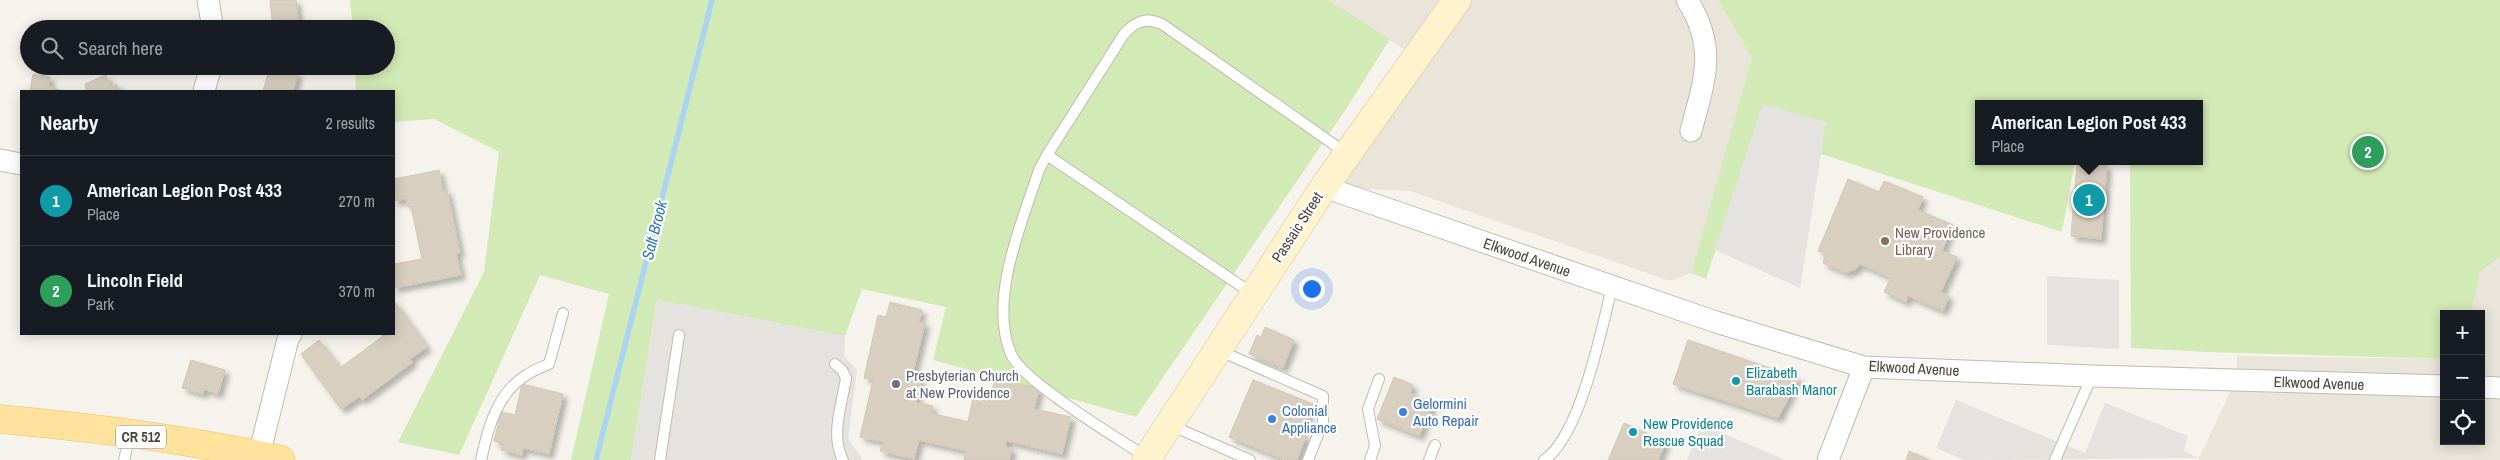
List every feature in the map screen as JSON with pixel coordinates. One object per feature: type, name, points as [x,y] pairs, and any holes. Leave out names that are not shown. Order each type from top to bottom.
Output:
[{"type":"main road","name":"Passaic Street","points":[[1147,459],[1324,187],[1457,0]]},
{"type":"main road","name":"CR 512","points":[[0,419],[127,448],[270,457]]},
{"type":"street","points":[[208,0],[211,20]]},
{"type":"street","points":[[1687,0],[1704,38],[1707,68],[1691,132]]},
{"type":"street","points":[[204,90],[208,75]]},
{"type":"street","points":[[0,160],[20,164]]},
{"type":"street","name":"Elkwood Avenue","points":[[1324,187],[1716,322],[1864,367],[2092,376],[2440,386]]},
{"type":"street","points":[[270,457],[288,339],[290,335]]},
{"type":"street","points":[[1828,460],[1864,367]]},
{"type":"street","points":[[2485,387],[2500,388]]},
{"type":"lane","points":[[1147,459],[1032,379],[1011,356],[1005,330],[1006,273],[1036,179],[1047,155],[1124,34],[1133,24],[1152,20],[1162,24],[1347,154]]},
{"type":"lane","points":[[1047,155],[1254,294]]},
{"type":"lane","points":[[1544,460],[1566,434],[1580,402],[1598,345],[1612,287]]},
{"type":"lane","points":[[481,460],[489,423],[504,398],[527,374],[549,364],[563,313]]},
{"type":"lane","points":[[660,460],[680,335]]},
{"type":"lane","points":[[1217,350],[1323,396],[1323,422],[1308,460]]},
{"type":"lane","points":[[835,364],[842,370],[846,378],[836,437],[838,450],[843,460]]},
{"type":"lane","points":[[2055,460],[2092,376]]},
{"type":"lane","points":[[1370,460],[1375,446],[1368,409],[1379,379]]},
{"type":"lane","points":[[1169,425],[1245,459]]},
{"type":"lane","points":[[1429,460],[1435,445]]},
{"type":"shaded area","points":[[1328,0],[1718,0],[1752,58],[1691,273],[1670,281],[1410,191],[1324,187],[1414,56]]},
{"type":"shaded area","points":[[1763,104],[1826,122],[1800,288],[1715,250]]},
{"type":"shaded area","points":[[2500,257],[2500,460],[2198,460],[2236,380],[2237,356],[2440,359],[2440,445],[2485,445],[2485,310],[2472,310],[2480,272]]},
{"type":"shaded area","points":[[2047,276],[2119,280],[2119,349],[2047,345]]},
{"type":"shaded area","points":[[657,300],[845,336],[844,356],[857,370],[848,439],[863,460],[631,460]]},
{"type":"shaded area","points":[[1956,400],[2085,453],[2105,403],[2188,436],[2184,451],[2198,458],[1965,460],[1936,448]]},
{"type":"shaded area","points":[[1702,424],[1785,460],[1687,460]]},
{"type":"green space","points":[[350,0],[1328,0],[1390,39],[1344,112],[1136,417],[933,360],[946,307],[862,289],[845,336],[657,300],[631,460],[571,460],[609,294],[540,275],[459,455],[398,442],[484,272],[499,152],[434,119],[395,122],[395,90],[356,90],[355,75],[395,75],[395,20],[352,20]]},
{"type":"green space","points":[[1718,0],[2500,0],[2500,257],[2480,272],[2472,310],[2440,310],[2440,359],[2131,348],[2130,165],[2203,165],[2203,100],[1975,100],[1975,165],[2074,165],[2062,232],[1821,154],[1763,104],[1706,279],[1691,273],[1752,58]]},
{"type":"building","points":[[270,0],[296,0],[298,20],[272,20]]},
{"type":"building","points":[[33,75],[39,75],[50,77],[49,86],[59,90],[30,90]]},
{"type":"building","points":[[106,75],[110,86],[116,84],[119,90],[86,90],[85,84]]},
{"type":"building","points":[[267,75],[297,75],[293,90],[263,90]]},
{"type":"building","points":[[2077,165],[2107,165],[2101,239],[2071,236]]},
{"type":"building","points":[[439,170],[443,191],[447,190],[460,253],[456,253],[461,275],[395,288],[395,264],[422,259],[411,206],[408,207],[406,199],[395,201],[395,179]]},
{"type":"building","name":"New Providence Library","points":[[1848,179],[1879,192],[1884,181],[1923,197],[1918,210],[1953,225],[1942,251],[1957,257],[1941,292],[1949,296],[1943,311],[1908,296],[1906,302],[1884,292],[1891,278],[1860,264],[1856,269],[1846,273],[1823,263],[1826,254],[1818,251]]},
{"type":"building","points":[[395,302],[427,347],[410,359],[413,362],[362,400],[359,397],[341,409],[301,354],[319,340],[340,368],[383,336],[395,335]]},
{"type":"building","name":"Presbyterian Church at New Providence","points":[[890,302],[922,310],[919,322],[925,323],[912,377],[921,379],[916,402],[933,406],[931,413],[968,422],[974,393],[991,396],[995,378],[1039,389],[1034,409],[1071,417],[1062,454],[1007,441],[1005,447],[1012,448],[1009,460],[964,460],[966,451],[919,440],[914,459],[880,451],[883,442],[860,437],[873,380],[864,378],[878,315],[886,317]]},
{"type":"building","points":[[1265,327],[1294,340],[1283,368],[1249,354],[1257,335],[1261,337]]},
{"type":"building","name":"Elizabeth Barabash Manor","points":[[1688,340],[1799,378],[1778,418],[1673,384]]},
{"type":"building","points":[[191,360],[225,370],[218,394],[204,389],[203,394],[182,388]]},
{"type":"building","points":[[1394,377],[1413,385],[1410,393],[1433,403],[1419,436],[1377,419]]},
{"type":"building","name":"Colonial Appliance","points":[[1253,380],[1313,404],[1300,434],[1306,436],[1297,460],[1286,460],[1229,437]]},
{"type":"building","points":[[522,384],[563,394],[549,454],[523,448],[522,455],[501,450],[503,443],[494,441],[501,412],[515,415]]},
{"type":"building","name":"New Providence Rescue Squad","points":[[1624,423],[1666,442],[1658,460],[1608,460]]},
{"type":"building","points":[[1909,451],[1930,460],[1906,460]]},
{"type":"waterway","name":"Salt Brook","points":[[596,460],[712,0]]},
{"type":"place","name":"Lincoln Field","points":[[2368,152]]},
{"type":"place","name":"American Legion Post 433","points":[[2089,200]]},
{"type":"place","name":"New Providence Library","points":[[1885,241]]},
{"type":"place","name":"Elizabeth Barabash Manor","points":[[1736,381]]},
{"type":"place","name":"Presbyterian Church at New Providence","points":[[896,384]]},
{"type":"place","name":"Gelormini Auto Repair","points":[[1403,412]]},
{"type":"place","name":"Colonial Appliance","points":[[1272,419]]},
{"type":"place","name":"New Providence Rescue Squad","points":[[1633,432]]}]
